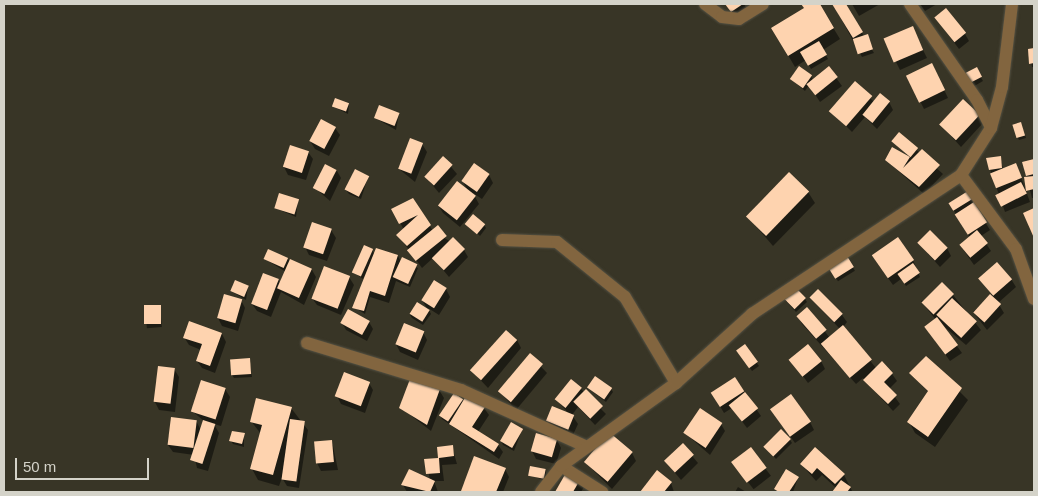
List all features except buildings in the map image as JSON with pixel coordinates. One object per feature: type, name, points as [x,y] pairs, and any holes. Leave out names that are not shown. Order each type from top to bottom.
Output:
[{"type":"street","points":[[705,4],[722,17],[739,19],[763,4]]},
{"type":"street","points":[[910,4],[978,100],[992,128]]},
{"type":"street","points":[[541,492],[561,466],[585,446],[676,383],[752,314],[961,175],[992,128],[1002,87],[1012,4]]},
{"type":"street","points":[[961,175],[1016,249],[1034,297]]},
{"type":"street","points":[[502,240],[557,242],[625,297],[676,383]]},
{"type":"street","points":[[307,343],[461,390],[585,446]]},
{"type":"street","points":[[561,466],[602,492]]}]
